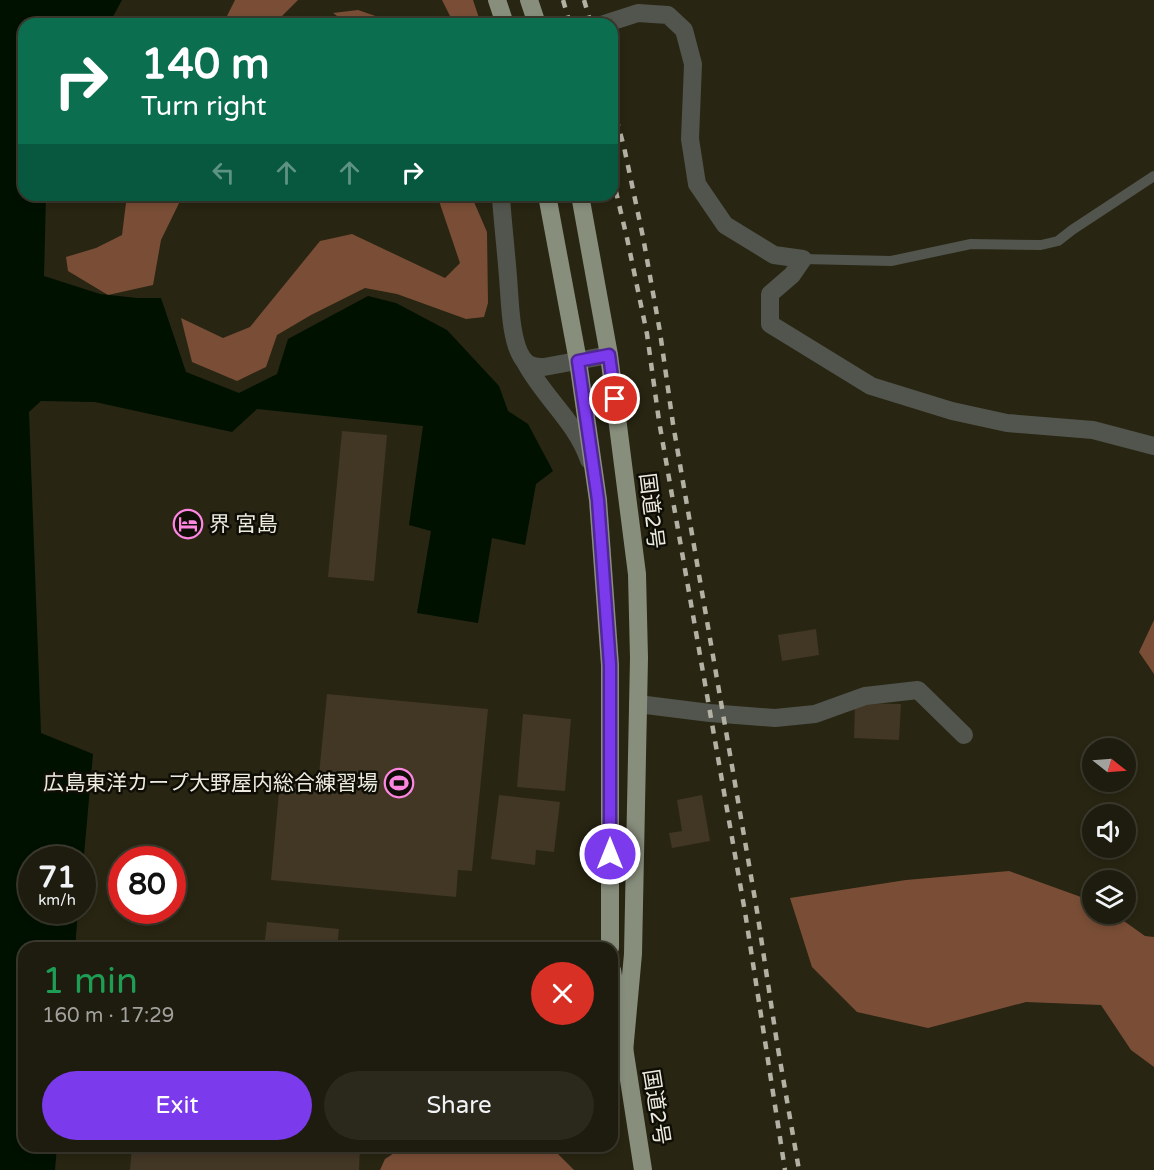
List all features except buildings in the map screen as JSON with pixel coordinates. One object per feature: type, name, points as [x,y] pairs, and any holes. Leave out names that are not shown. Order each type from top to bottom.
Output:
[{"type":"highway","points":[[497,0],[503,18]]},
{"type":"highway","points":[[529,0],[535,18]]},
{"type":"highway","points":[[548,201],[578,361],[598,500],[610,665],[610,942]]},
{"type":"highway","name":"国道2号","points":[[581,201],[609,355],[637,574],[639,658],[633,954],[624,1052]]},
{"type":"highway","name":"国道2号","points":[[618,1011],[643,1170]]},
{"type":"street","points":[[618,19],[638,13],[668,15],[684,30],[693,64],[690,139],[697,183],[725,225],[774,255],[803,259],[792,275],[770,294],[770,324],[871,386],[952,411],[1007,423],[1093,430],[1154,446]]},
{"type":"street","points":[[501,201],[514,334],[524,360],[535,379],[576,430],[594,475],[598,500]]},
{"type":"street","points":[[524,360],[530,365],[544,367],[609,355]]},
{"type":"street","points":[[638,704],[775,718],[815,714],[865,696],[918,690],[964,735]]},
{"type":"lane","points":[[803,259],[891,261],[971,244],[1041,245],[1058,241],[1154,176]]},
{"type":"shaded area","points":[[0,0],[122,0],[112,18],[18,18],[18,201],[46,201],[44,276],[100,294],[161,298],[186,372],[239,393],[277,374],[288,339],[368,296],[396,303],[447,330],[499,386],[508,411],[528,424],[553,471],[536,484],[525,545],[492,538],[478,623],[417,613],[431,531],[409,525],[423,426],[257,409],[232,432],[95,402],[41,401],[29,412],[41,733],[93,754],[85,846],[18,846],[18,924],[77,924],[75,942],[18,942],[18,1152],[56,1152],[55,1170],[0,1170]]},
{"type":"shaded area","points":[[235,0],[298,0],[280,18],[226,18]]},
{"type":"shaded area","points":[[442,0],[473,0],[479,18],[451,18]]},
{"type":"shaded area","points":[[358,10],[381,18],[340,18],[333,13]]},
{"type":"shaded area","points":[[126,201],[180,201],[161,240],[153,285],[108,295],[68,271],[66,257],[96,248],[122,235]]},
{"type":"shaded area","points":[[439,201],[474,201],[487,232],[488,303],[484,317],[466,319],[397,294],[365,288],[277,335],[266,367],[237,381],[192,362],[181,318],[223,338],[250,327],[320,241],[352,234],[445,278],[460,263]]},
{"type":"shaded area","points":[[1154,620],[1154,674],[1139,652]]},
{"type":"shaded area","points":[[1009,871],[1082,897],[1082,924],[1128,924],[1145,936],[1154,937],[1154,1067],[1131,1050],[1101,1005],[1026,1002],[928,1028],[857,1012],[812,967],[790,898],[906,880]]},
{"type":"shaded area","points":[[396,1152],[556,1152],[574,1170],[380,1170],[385,1159]]},
{"type":"railway","points":[[563,0],[568,18]]},
{"type":"railway","points":[[584,0],[589,18]]},
{"type":"railway","points":[[618,125],[643,237],[660,332],[673,424],[799,1170]]},
{"type":"railway","points":[[618,200],[647,334],[659,421],[745,912],[785,1170]]},
{"type":"place","name":"界 宮島","points":[[188,524]]},
{"type":"place","name":"広島東洋カープ大野屋内総合練習場","points":[[399,783]]},
{"type":"route","points":[[610,854],[610,665],[598,500],[578,361],[609,355],[615,399]]}]
